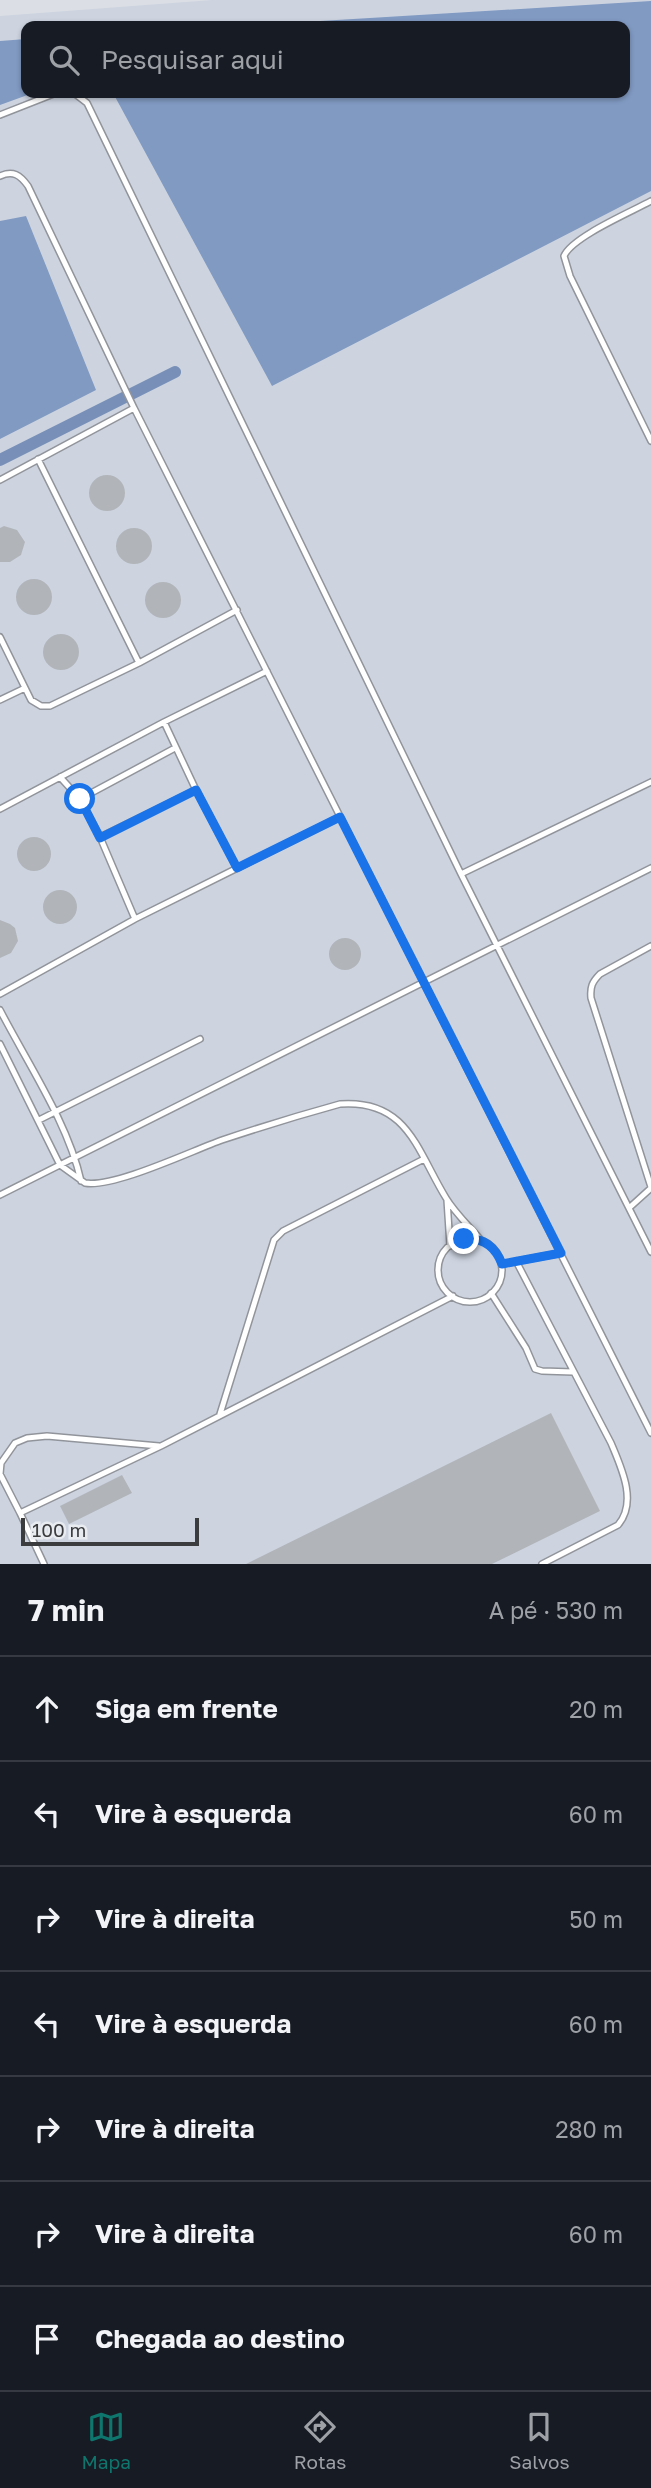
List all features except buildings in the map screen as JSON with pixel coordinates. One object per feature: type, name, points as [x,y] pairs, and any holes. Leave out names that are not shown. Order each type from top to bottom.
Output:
[{"type":"lane","points":[[0,115],[43,98]]},
{"type":"lane","points":[[80,98],[87,103],[487,928],[651,1252]]},
{"type":"lane","points":[[0,176],[15,173],[23,178],[28,186],[134,408],[651,1433]]},
{"type":"lane","points":[[651,201],[577,241],[568,247],[564,256],[570,276],[651,441]]},
{"type":"lane","points":[[0,480],[134,408]]},
{"type":"lane","points":[[38,459],[139,663]]},
{"type":"lane","points":[[0,637],[34,704],[50,706],[139,663],[237,610]]},
{"type":"lane","points":[[0,809],[267,671]]},
{"type":"lane","points":[[0,700],[25,688]]},
{"type":"lane","points":[[164,722],[237,868]]},
{"type":"lane","points":[[80,799],[175,748]]},
{"type":"lane","points":[[60,778],[80,799],[135,919]]},
{"type":"lane","points":[[461,874],[651,782]]},
{"type":"lane","points":[[100,838],[196,790]]},
{"type":"lane","points":[[0,994],[135,919],[340,817]]},
{"type":"lane","points":[[0,1195],[651,868]]},
{"type":"lane","points":[[629,1208],[651,1187],[590,988],[593,980],[600,974],[651,946]]},
{"type":"lane","points":[[0,1010],[76,1158],[81,1181]]},
{"type":"lane","points":[[39,1120],[200,1038]]},
{"type":"lane","points":[[0,1044],[60,1165],[81,1181],[90,1184],[131,1175],[233,1137],[328,1107],[354,1103],[369,1105],[389,1114],[407,1127],[447,1200],[481,1240],[494,1249],[502,1264],[500,1280],[491,1293],[477,1301],[460,1300],[442,1283],[440,1259],[450,1246],[464,1239],[481,1240]]},
{"type":"lane","points":[[220,1416],[274,1240],[284,1231],[424,1159]]},
{"type":"lane","points":[[447,1200],[450,1246]]},
{"type":"lane","points":[[502,1264],[561,1253]]},
{"type":"lane","points":[[516,1261],[611,1443],[627,1489],[627,1506],[624,1518],[618,1525],[542,1564]]},
{"type":"lane","points":[[491,1293],[526,1348],[535,1369],[573,1372]]},
{"type":"lane","points":[[20,1513],[220,1416],[453,1296]]},
{"type":"lane","points":[[44,1564],[0,1475],[1,1463],[15,1443],[27,1438],[47,1436],[160,1446]]},
{"type":"shaded area","points":[[212,0],[651,0],[651,1564],[0,1564],[0,16]]},
{"type":"shaded area","points":[[651,1],[651,191],[272,386],[116,98],[630,98],[630,21],[321,21]]},
{"type":"shaded area","points":[[21,39],[21,97],[0,105],[0,41]]},
{"type":"shaded area","points":[[26,216],[96,390],[0,439],[0,221]]},
{"type":"waterway","points":[[0,460],[175,372]]},
{"type":"route","points":[[80,799],[100,838],[196,790],[237,868],[340,817],[561,1253],[502,1264],[499,1256],[488,1244],[473,1238],[464,1239]]}]
